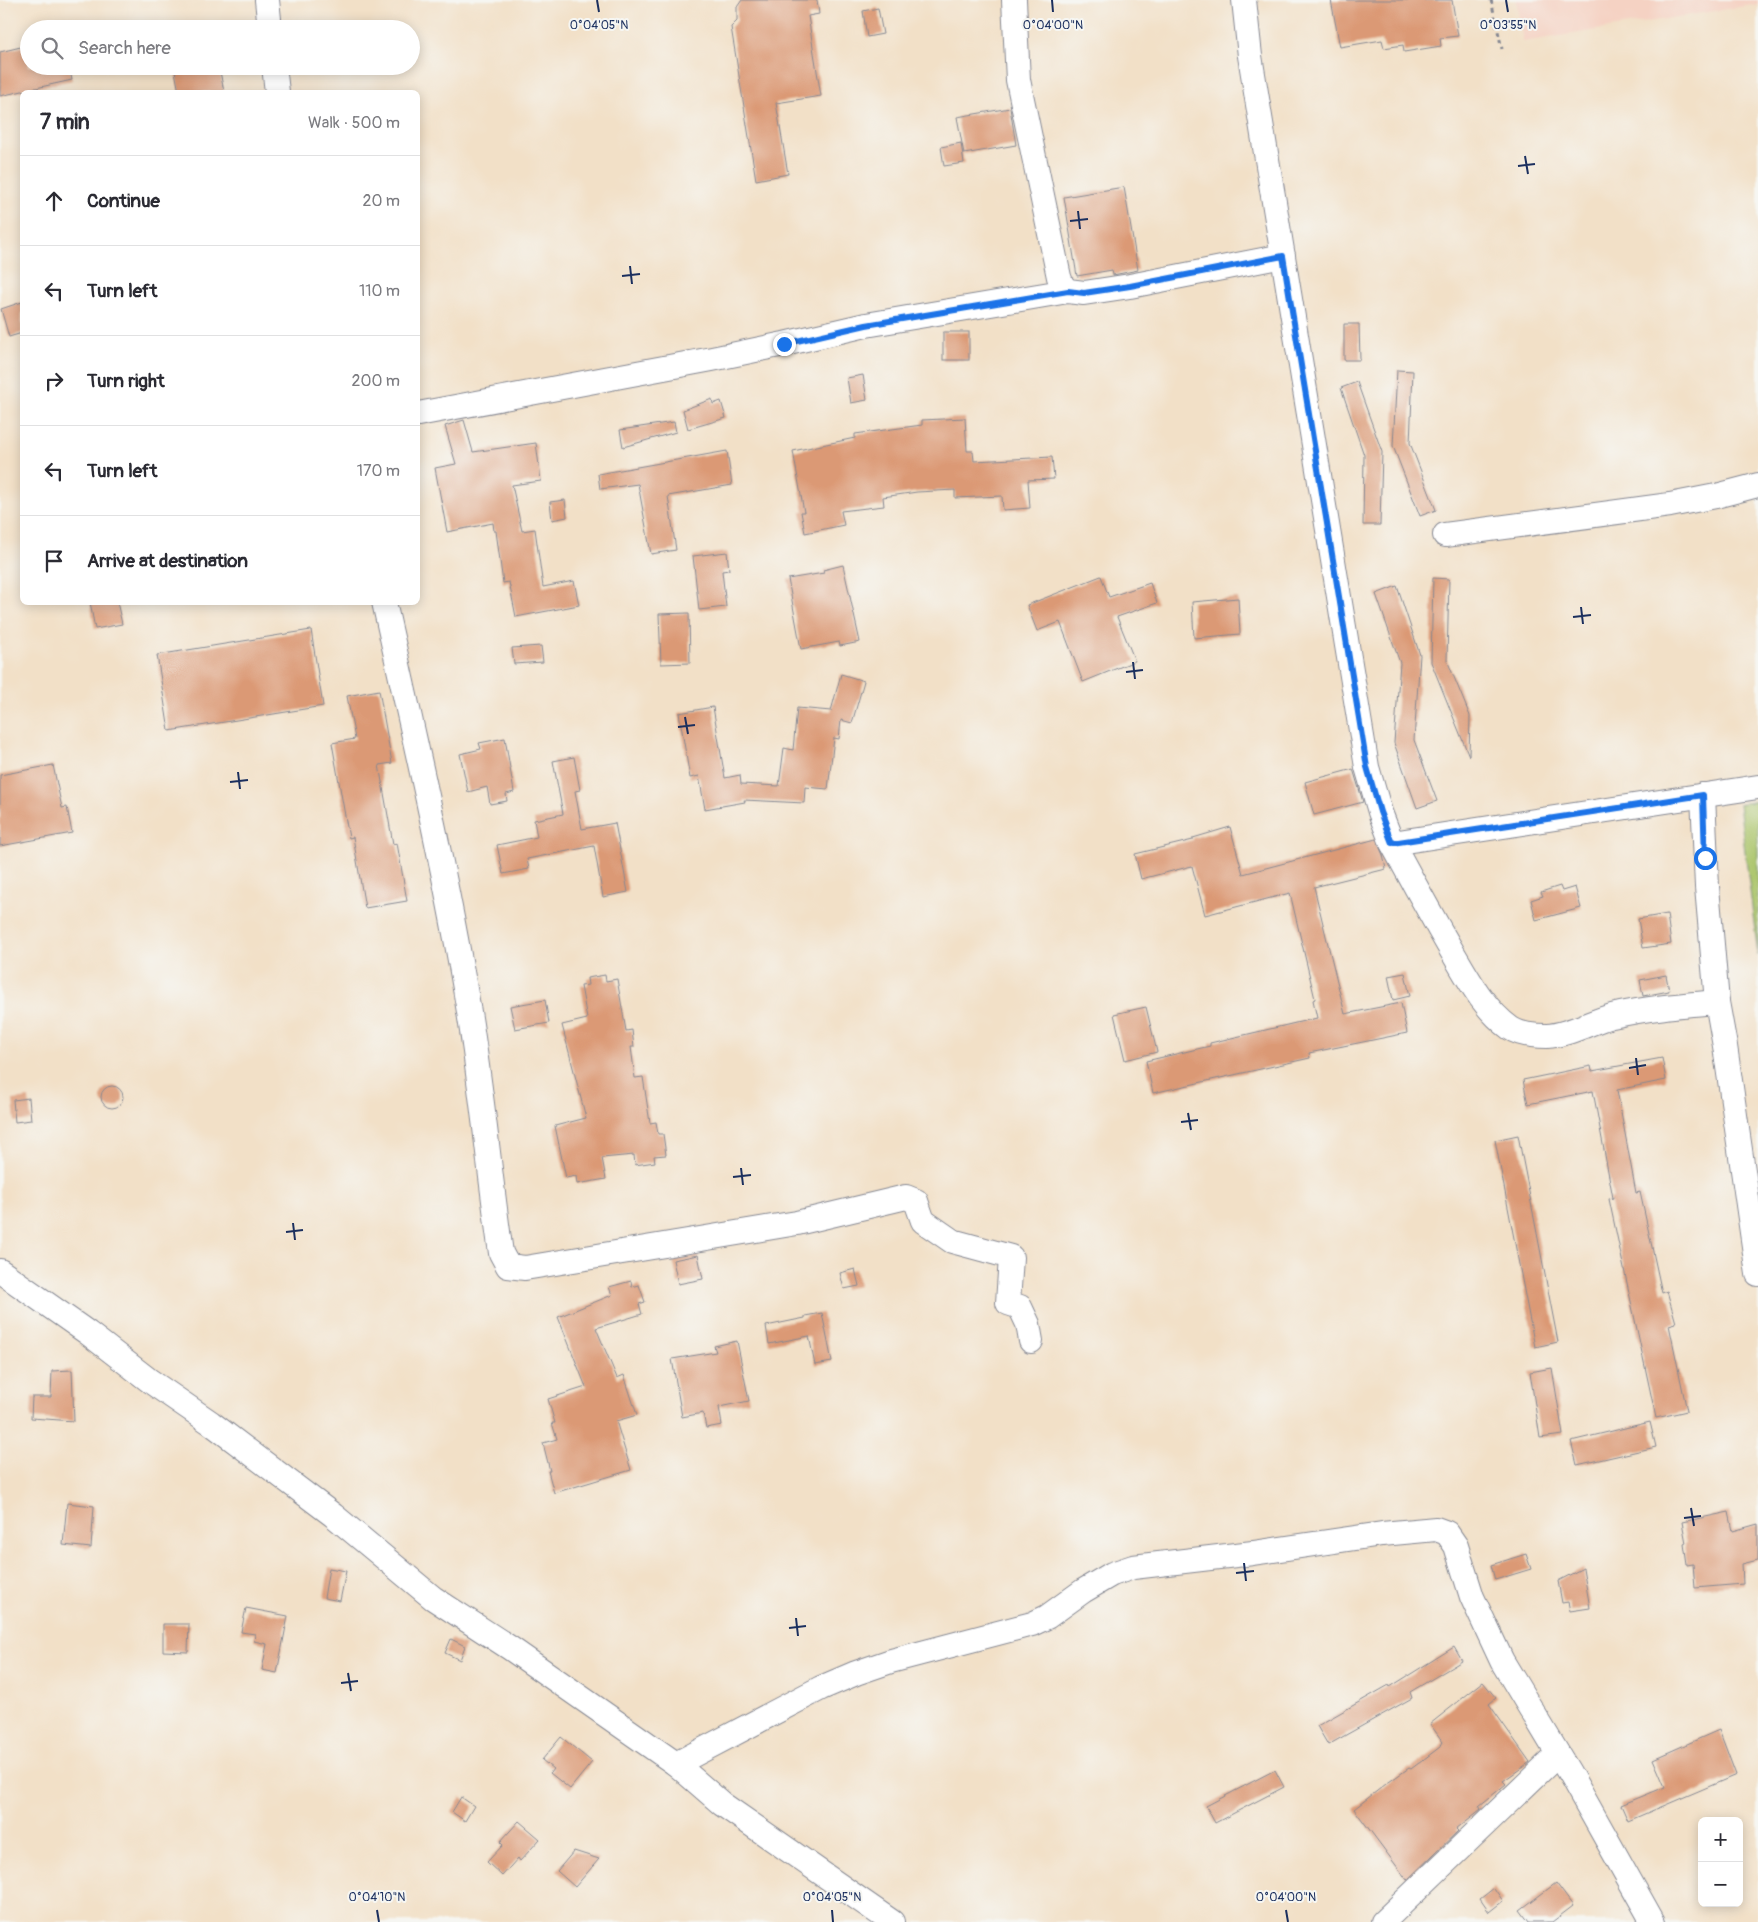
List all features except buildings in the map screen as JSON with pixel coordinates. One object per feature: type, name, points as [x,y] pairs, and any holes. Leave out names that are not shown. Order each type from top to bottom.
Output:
[{"type":"street","points":[[267,0],[269,20]]},
{"type":"street","points":[[1014,0],[1018,80],[1059,278],[1062,285],[1068,291]]},
{"type":"street","points":[[1244,0],[1250,56],[1367,767],[1380,812],[1392,843],[1423,902],[1484,1004],[1512,1030],[1530,1035],[1548,1036],[1626,1013],[1717,1002]]},
{"type":"street","points":[[275,75],[277,90]]},
{"type":"street","points":[[420,414],[721,357],[866,325],[1068,291],[1084,293],[1130,286],[1283,256]]},
{"type":"street","points":[[1444,534],[1670,505],[1758,485]]},
{"type":"street","points":[[385,605],[449,903],[468,1006],[481,1093],[501,1253],[508,1266],[525,1268],[798,1223],[906,1197],[916,1201],[923,1221],[952,1241],[1011,1257],[1008,1303],[1020,1307],[1028,1324],[1031,1341]]},
{"type":"street","points":[[1392,843],[1758,787]]},
{"type":"street","points":[[1703,795],[1706,877],[1717,1002],[1758,1274]]},
{"type":"street","points":[[0,1271],[88,1333],[150,1381],[318,1503],[433,1598],[510,1648],[676,1764],[722,1804],[892,1922]]},
{"type":"street","points":[[676,1764],[821,1688],[891,1661],[1032,1624],[1047,1617],[1083,1591],[1112,1574],[1133,1567],[1253,1553],[1382,1534],[1436,1529],[1447,1533],[1456,1546],[1466,1579],[1485,1628],[1502,1661],[1653,1922]]},
{"type":"street","points":[[1383,1922],[1557,1755]]},
{"type":"path","points":[[1491,0],[1502,48]]},
{"type":"shaded area","points":[[1516,0],[1758,0],[1758,4],[1523,42]]},
{"type":"green space","points":[[1758,801],[1758,955],[1739,804]]},
{"type":"route","points":[[784,344],[866,325],[1068,291],[1084,293],[1130,286],[1283,256],[1367,767],[1380,812],[1392,843],[1703,795],[1705,858]]}]
